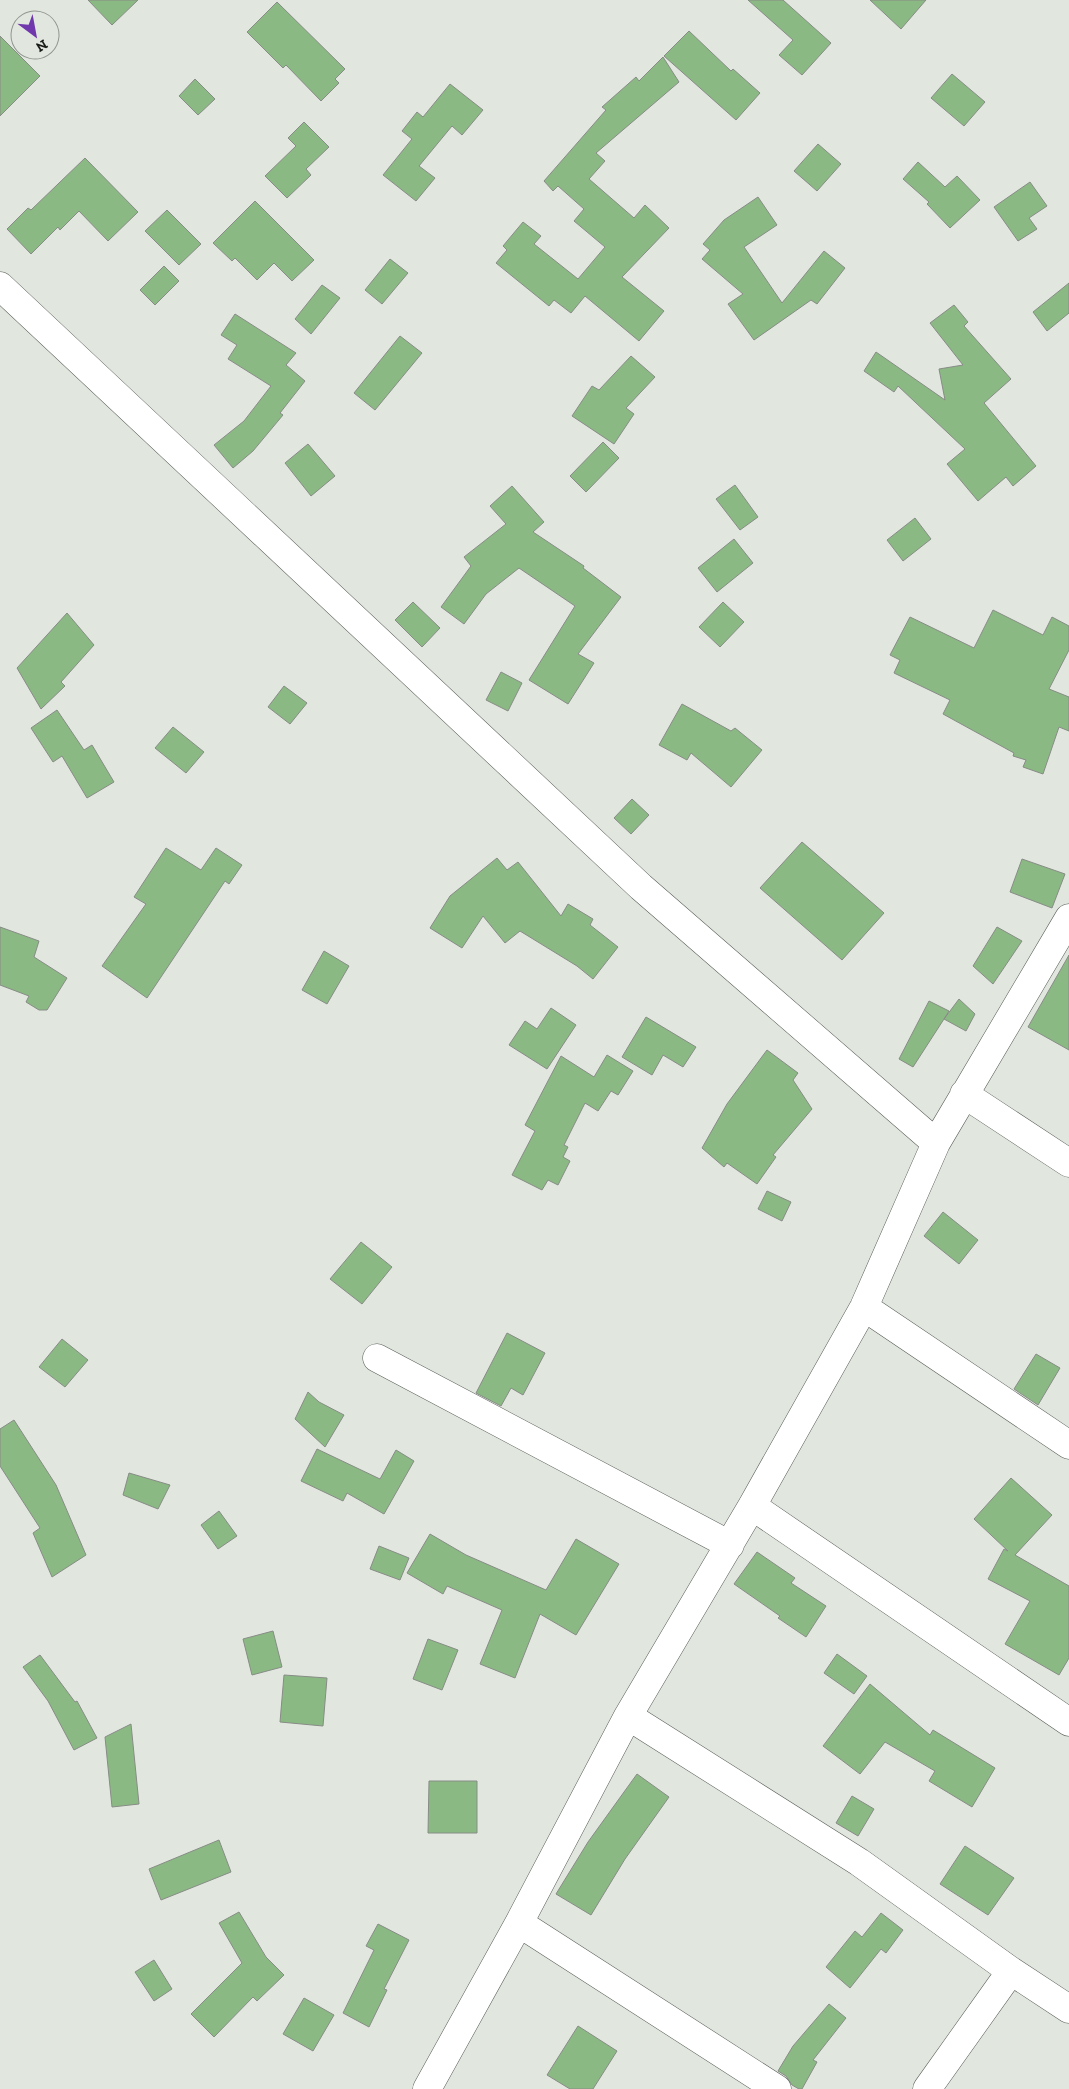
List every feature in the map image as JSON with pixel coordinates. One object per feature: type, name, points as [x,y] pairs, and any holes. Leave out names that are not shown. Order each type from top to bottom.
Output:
[{"type":"street","points":[[0,286],[641,887],[936,1143]]},
{"type":"street","points":[[427,2089],[519,1922],[628,1716],[730,1545],[864,1307],[936,1143],[1069,918]]},
{"type":"street","points":[[964,1094],[1069,1163]]},
{"type":"street","points":[[864,1307],[1069,1445]]},
{"type":"street","points":[[377,1358],[730,1545]]},
{"type":"street","points":[[752,1506],[1069,1722]]},
{"type":"street","points":[[628,1716],[859,1862],[1011,1971],[1069,2009]]},
{"type":"street","points":[[519,1922],[777,2089]]},
{"type":"street","points":[[927,2089],[1011,1971]]},
{"type":"building","points":[[88,0],[138,0],[112,25]]},
{"type":"building","points":[[748,0],[783,0],[831,43],[802,75],[779,55],[793,40]]},
{"type":"building","points":[[870,0],[926,0],[901,29]]},
{"type":"building","points":[[277,2],[345,69],[335,79],[339,83],[321,101],[286,65],[283,68],[247,32]]},
{"type":"building","points":[[689,31],[731,71],[733,69],[760,93],[736,120],[664,56]]},
{"type":"building","points":[[0,36],[10,46],[10,60],[24,60],[40,76],[0,116]]},
{"type":"building","points":[[663,57],[679,82],[596,153],[605,161],[589,179],[634,218],[645,205],[669,228],[622,277],[664,311],[639,341],[585,296],[571,313],[554,300],[549,306],[496,263],[507,250],[503,246],[523,222],[541,236],[534,244],[578,279],[605,247],[574,221],[584,209],[558,186],[553,191],[544,181],[606,110],[602,107],[636,77],[639,81]]},
{"type":"building","points":[[952,74],[985,102],[964,126],[931,98]]},
{"type":"building","points":[[195,79],[215,99],[198,115],[179,96]]},
{"type":"building","points":[[450,84],[483,110],[462,135],[452,126],[419,166],[435,178],[416,201],[383,175],[412,139],[402,131],[417,112],[423,117]]},
{"type":"building","points":[[304,122],[329,147],[306,169],[311,175],[287,198],[265,176],[296,146],[288,138]]},
{"type":"building","points":[[818,144],[841,164],[817,191],[794,171]]},
{"type":"building","points":[[85,158],[138,212],[108,241],[79,211],[60,230],[58,227],[31,254],[7,229],[28,208],[31,210]]},
{"type":"building","points":[[918,162],[945,187],[957,176],[980,200],[950,228],[927,204],[929,202],[903,179]]},
{"type":"building","points":[[1030,182],[1047,206],[1029,218],[1037,229],[1018,241],[994,207]]},
{"type":"building","points":[[758,197],[777,225],[744,247],[782,303],[824,251],[845,268],[817,304],[811,300],[754,340],[728,304],[743,294],[702,259],[710,250],[703,244],[724,220]]},
{"type":"building","points":[[255,201],[314,260],[292,281],[274,263],[257,280],[235,258],[232,261],[213,243]]},
{"type":"building","points":[[167,210],[201,244],[179,265],[145,231]]},
{"type":"building","points":[[390,259],[408,273],[382,304],[365,290]]},
{"type":"building","points":[[164,266],[179,281],[155,305],[140,290]]},
{"type":"building","points":[[1069,283],[1069,313],[1047,331],[1033,312]]},
{"type":"building","points":[[322,285],[340,298],[311,334],[295,319]]},
{"type":"building","points":[[954,305],[968,322],[964,326],[1011,379],[984,403],[1036,466],[1013,486],[1006,477],[978,501],[947,464],[965,449],[898,386],[894,392],[864,371],[876,352],[945,400],[939,369],[963,365],[930,323]]},
{"type":"building","points":[[235,314],[296,353],[286,365],[305,381],[280,413],[283,415],[253,451],[233,468],[214,445],[244,421],[271,386],[228,359],[237,345],[221,335]]},
{"type":"building","points":[[400,336],[422,353],[375,410],[354,393]]},
{"type":"building","points":[[631,356],[655,377],[626,408],[634,414],[614,444],[572,416],[592,386],[599,390]]},
{"type":"building","points":[[603,442],[619,458],[586,492],[570,476]]},
{"type":"building","points":[[308,444],[335,476],[311,496],[285,463]]},
{"type":"building","points":[[735,485],[758,517],[740,530],[716,499]]},
{"type":"building","points":[[512,486],[544,522],[533,532],[584,566],[583,568],[621,597],[578,654],[594,663],[568,704],[529,680],[575,606],[519,568],[486,594],[464,624],[441,607],[471,566],[464,557],[506,524],[490,506]]},
{"type":"building","points":[[915,518],[931,539],[903,561],[887,540]]},
{"type":"building","points":[[734,539],[753,563],[717,592],[698,568]]},
{"type":"building","points":[[413,602],[440,628],[422,647],[395,620]]},
{"type":"building","points":[[723,602],[744,622],[720,647],[699,627]]},
{"type":"building","points":[[993,610],[1043,635],[1052,617],[1069,626],[1069,650],[1049,689],[1069,697],[1069,731],[1059,727],[1043,774],[1023,767],[1026,760],[1013,756],[1014,753],[943,714],[950,700],[894,673],[900,660],[890,655],[910,617],[974,648]]},
{"type":"building","points":[[67,613],[94,645],[61,682],[65,686],[41,709],[17,668]]},
{"type":"building","points":[[501,672],[522,683],[508,711],[486,700]]},
{"type":"building","points":[[284,686],[307,703],[290,724],[268,707]]},
{"type":"building","points":[[682,704],[731,731],[735,728],[762,750],[731,787],[691,753],[687,760],[659,745]]},
{"type":"building","points":[[57,710],[84,750],[92,745],[114,782],[87,798],[62,756],[53,762],[31,728]]},
{"type":"building","points":[[173,727],[204,752],[186,773],[155,748]]},
{"type":"building","points":[[632,799],[649,815],[631,834],[614,818]]},
{"type":"building","points":[[802,842],[884,913],[842,960],[760,888]]},
{"type":"building","points":[[166,848],[201,870],[216,848],[242,865],[229,884],[225,881],[147,998],[102,966],[146,904],[134,897]]},
{"type":"building","points":[[497,858],[507,870],[518,862],[561,916],[568,904],[593,919],[590,925],[618,947],[593,979],[577,966],[520,931],[505,943],[483,916],[462,948],[430,928],[450,896]]},
{"type":"building","points":[[1022,859],[1065,874],[1052,908],[1010,892]]},
{"type":"building","points":[[0,927],[39,941],[34,957],[67,978],[47,1010],[39,1010],[26,1002],[29,996],[0,985]]},
{"type":"building","points":[[997,927],[1022,941],[993,984],[973,966]]},
{"type":"building","points":[[324,951],[349,966],[327,1004],[302,990]]},
{"type":"building","points":[[1069,955],[1069,1050],[1028,1027]]},
{"type":"building","points":[[959,999],[975,1014],[966,1031],[944,1019]]},
{"type":"building","points":[[929,1001],[949,1011],[913,1067],[899,1059]]},
{"type":"building","points":[[551,1008],[576,1025],[547,1069],[509,1045],[525,1021],[537,1029]]},
{"type":"building","points":[[646,1017],[696,1047],[683,1067],[663,1055],[652,1075],[622,1057]]},
{"type":"building","points":[[767,1050],[798,1073],[793,1080],[812,1109],[773,1155],[776,1157],[757,1184],[727,1163],[724,1167],[702,1148],[727,1104]]},
{"type":"building","points":[[607,1055],[633,1071],[618,1095],[611,1091],[598,1111],[585,1103],[564,1145],[568,1147],[563,1157],[570,1161],[558,1185],[548,1180],[542,1190],[512,1175],[535,1131],[525,1125],[561,1056],[594,1077]]},
{"type":"building","points":[[767,1191],[791,1202],[782,1221],[758,1209]]},
{"type":"building","points":[[943,1212],[978,1240],[959,1264],[924,1236]]},
{"type":"building","points":[[361,1242],[392,1267],[362,1304],[330,1279]]},
{"type":"building","points":[[507,1333],[545,1353],[523,1395],[511,1388],[501,1406],[476,1393]]},
{"type":"building","points":[[62,1339],[88,1360],[65,1387],[39,1367]]},
{"type":"building","points":[[1036,1354],[1060,1368],[1038,1405],[1014,1389]]},
{"type":"building","points":[[308,1392],[319,1402],[344,1415],[325,1447],[295,1419]]},
{"type":"building","points":[[14,1420],[56,1485],[86,1555],[52,1577],[33,1533],[40,1528],[0,1466],[0,1429]]},
{"type":"building","points":[[317,1449],[380,1479],[396,1450],[414,1461],[384,1514],[347,1493],[343,1501],[301,1481]]},
{"type":"building","points":[[129,1473],[170,1485],[158,1509],[123,1495]]},
{"type":"building","points":[[1011,1478],[1052,1515],[1015,1555],[1069,1586],[1069,1658],[1059,1675],[1005,1644],[1030,1601],[988,1579],[1004,1549],[1008,1551],[974,1519]]},
{"type":"building","points":[[219,1511],[237,1536],[218,1549],[201,1525]]},
{"type":"building","points":[[430,1534],[466,1555],[546,1590],[576,1539],[619,1564],[576,1635],[540,1614],[515,1678],[480,1664],[502,1610],[447,1586],[443,1594],[407,1573]]},
{"type":"building","points":[[379,1546],[409,1558],[400,1580],[370,1569]]},
{"type":"building","points":[[757,1552],[795,1578],[791,1583],[826,1606],[806,1637],[734,1584]]},
{"type":"building","points":[[273,1631],[282,1667],[252,1675],[243,1639]]},
{"type":"building","points":[[428,1639],[458,1650],[442,1690],[413,1679]]},
{"type":"building","points":[[837,1654],[867,1676],[854,1694],[824,1673]]},
{"type":"building","points":[[40,1655],[75,1702],[77,1701],[97,1738],[74,1750],[48,1701],[23,1667]]},
{"type":"building","points":[[284,1675],[327,1678],[323,1726],[280,1722]]},
{"type":"building","points":[[870,1684],[930,1735],[933,1730],[995,1768],[972,1807],[929,1781],[935,1771],[885,1742],[860,1774],[823,1746]]},
{"type":"building","points":[[131,1724],[139,1804],[112,1807],[105,1737]]},
{"type":"building","points":[[637,1774],[669,1797],[625,1859],[591,1915],[556,1894],[588,1842]]},
{"type":"building","points":[[429,1781],[477,1781],[477,1833],[428,1833]]},
{"type":"building","points":[[852,1796],[874,1809],[858,1836],[836,1823]]},
{"type":"building","points":[[219,1840],[231,1872],[161,1900],[149,1869]]},
{"type":"building","points":[[965,1846],[1014,1878],[988,1915],[940,1884]]},
{"type":"building","points":[[239,1912],[266,1957],[284,1975],[257,2001],[253,1997],[214,2037],[191,2014],[242,1963],[219,1923]]},
{"type":"building","points":[[881,1913],[903,1930],[886,1953],[881,1949],[850,1988],[826,1967],[855,1931],[862,1937]]},
{"type":"building","points":[[378,1924],[409,1940],[384,1989],[387,1990],[369,2027],[343,2013],[374,1950],[366,1946]]},
{"type":"building","points":[[154,1960],[172,1989],[154,2001],[135,1972]]},
{"type":"building","points":[[304,1998],[334,2015],[313,2051],[283,2034]]},
{"type":"building","points":[[829,2004],[846,2018],[813,2060],[817,2062],[802,2089],[799,2089],[792,2085],[786,2076],[778,2071],[793,2046]]},
{"type":"building","points":[[578,2026],[617,2051],[593,2089],[570,2089],[547,2075]]}]
